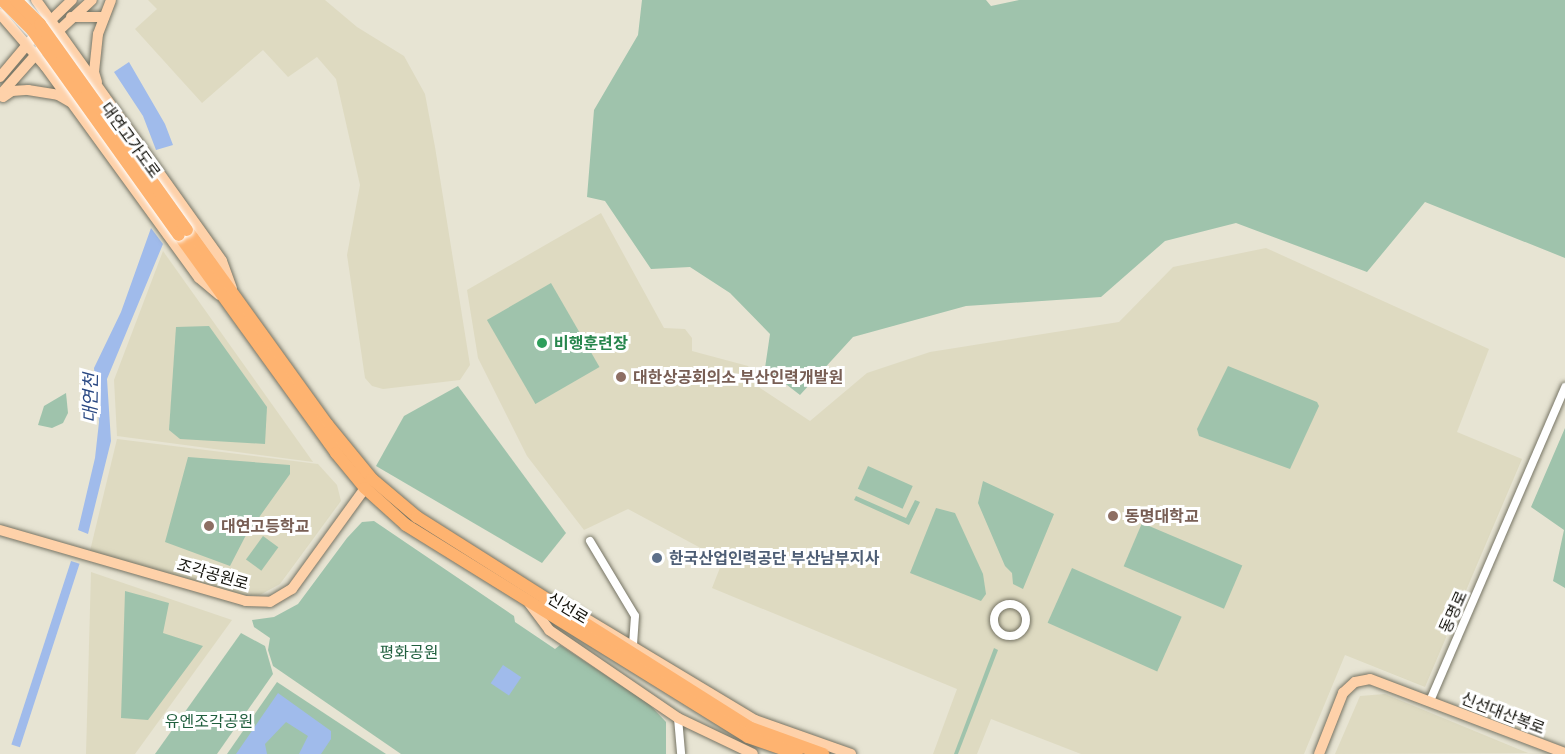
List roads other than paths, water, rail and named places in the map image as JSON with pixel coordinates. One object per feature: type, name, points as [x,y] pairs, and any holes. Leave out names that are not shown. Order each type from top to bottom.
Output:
[{"type":"highway","name":"대연고가도로","points":[[2,0],[32,30],[232,300]]},
{"type":"highway","name":"대연고가도로","points":[[16,0],[40,24],[183,232]]},
{"type":"highway","points":[[232,300],[365,489],[406,525],[751,728],[823,754]]},
{"type":"highway","points":[[232,300],[372,479],[417,517],[531,598]]},
{"type":"highway","name":"신선로","points":[[531,598],[748,737],[797,754]]},
{"type":"main road","points":[[36,0],[54,34],[99,88],[222,261],[232,300]]},
{"type":"main road","points":[[0,77],[47,23],[72,0]]},
{"type":"main road","points":[[0,97],[54,34],[92,0]]},
{"type":"main road","points":[[99,88],[94,72],[95,57],[104,17],[111,0]]},
{"type":"main road","points":[[0,14],[36,54],[199,278],[232,300]]},
{"type":"main road","points":[[71,17],[104,17]]},
{"type":"main road","points":[[0,97],[12,91],[28,90],[58,95],[73,105]]},
{"type":"main road","name":"조각공원로","points":[[1,528],[246,601],[270,602],[292,589],[365,489]]},
{"type":"main road","points":[[531,598],[566,604],[755,720],[851,754]]},
{"type":"main road","name":"신선로","points":[[531,598],[549,630],[678,717],[753,754]]},
{"type":"main road","points":[[1319,754],[1343,693],[1355,682],[1370,679],[1430,701]]},
{"type":"main road","name":"신선대산복로","points":[[1430,701],[1565,753]]},
{"type":"street","name":"동명로","points":[[1430,701],[1565,387]]},
{"type":"street","points":[[590,541],[635,616],[633,646]]},
{"type":"street","points":[[678,717],[681,754]]},
{"type":"water","points":[[129,62],[165,124],[173,145],[156,150],[143,116],[114,72]]},
{"type":"water","points":[[151,228],[163,244],[107,379],[111,441],[88,534],[78,530],[95,458],[99,422],[94,368],[121,312]]},
{"type":"water","points":[[71,561],[80,564],[20,747],[11,745]]},
{"type":"water","points":[[503,665],[521,677],[509,696],[491,683]]},
{"type":"water","points":[[278,693],[331,731],[331,739],[321,754],[299,754],[308,736],[286,722],[265,744],[267,754],[236,754]]},
{"type":"place","name":"비행훈련장","points":[[542,343]]},
{"type":"place","name":"대한상공회의소 부산인력개발원","points":[[621,377]]},
{"type":"place","name":"동명대학교","points":[[1113,516]]},
{"type":"place","name":"대연고등학교","points":[[209,526]]},
{"type":"place","name":"한국산업인력공단 부산남부지사","points":[[657,558]]},
{"type":"water label","name":"대연천","points":[[91,398]]},
{"type":"park label","name":"평화공원","points":[[409,652]]},
{"type":"park label","name":"유엔조각공원","points":[[209,721]]}]
